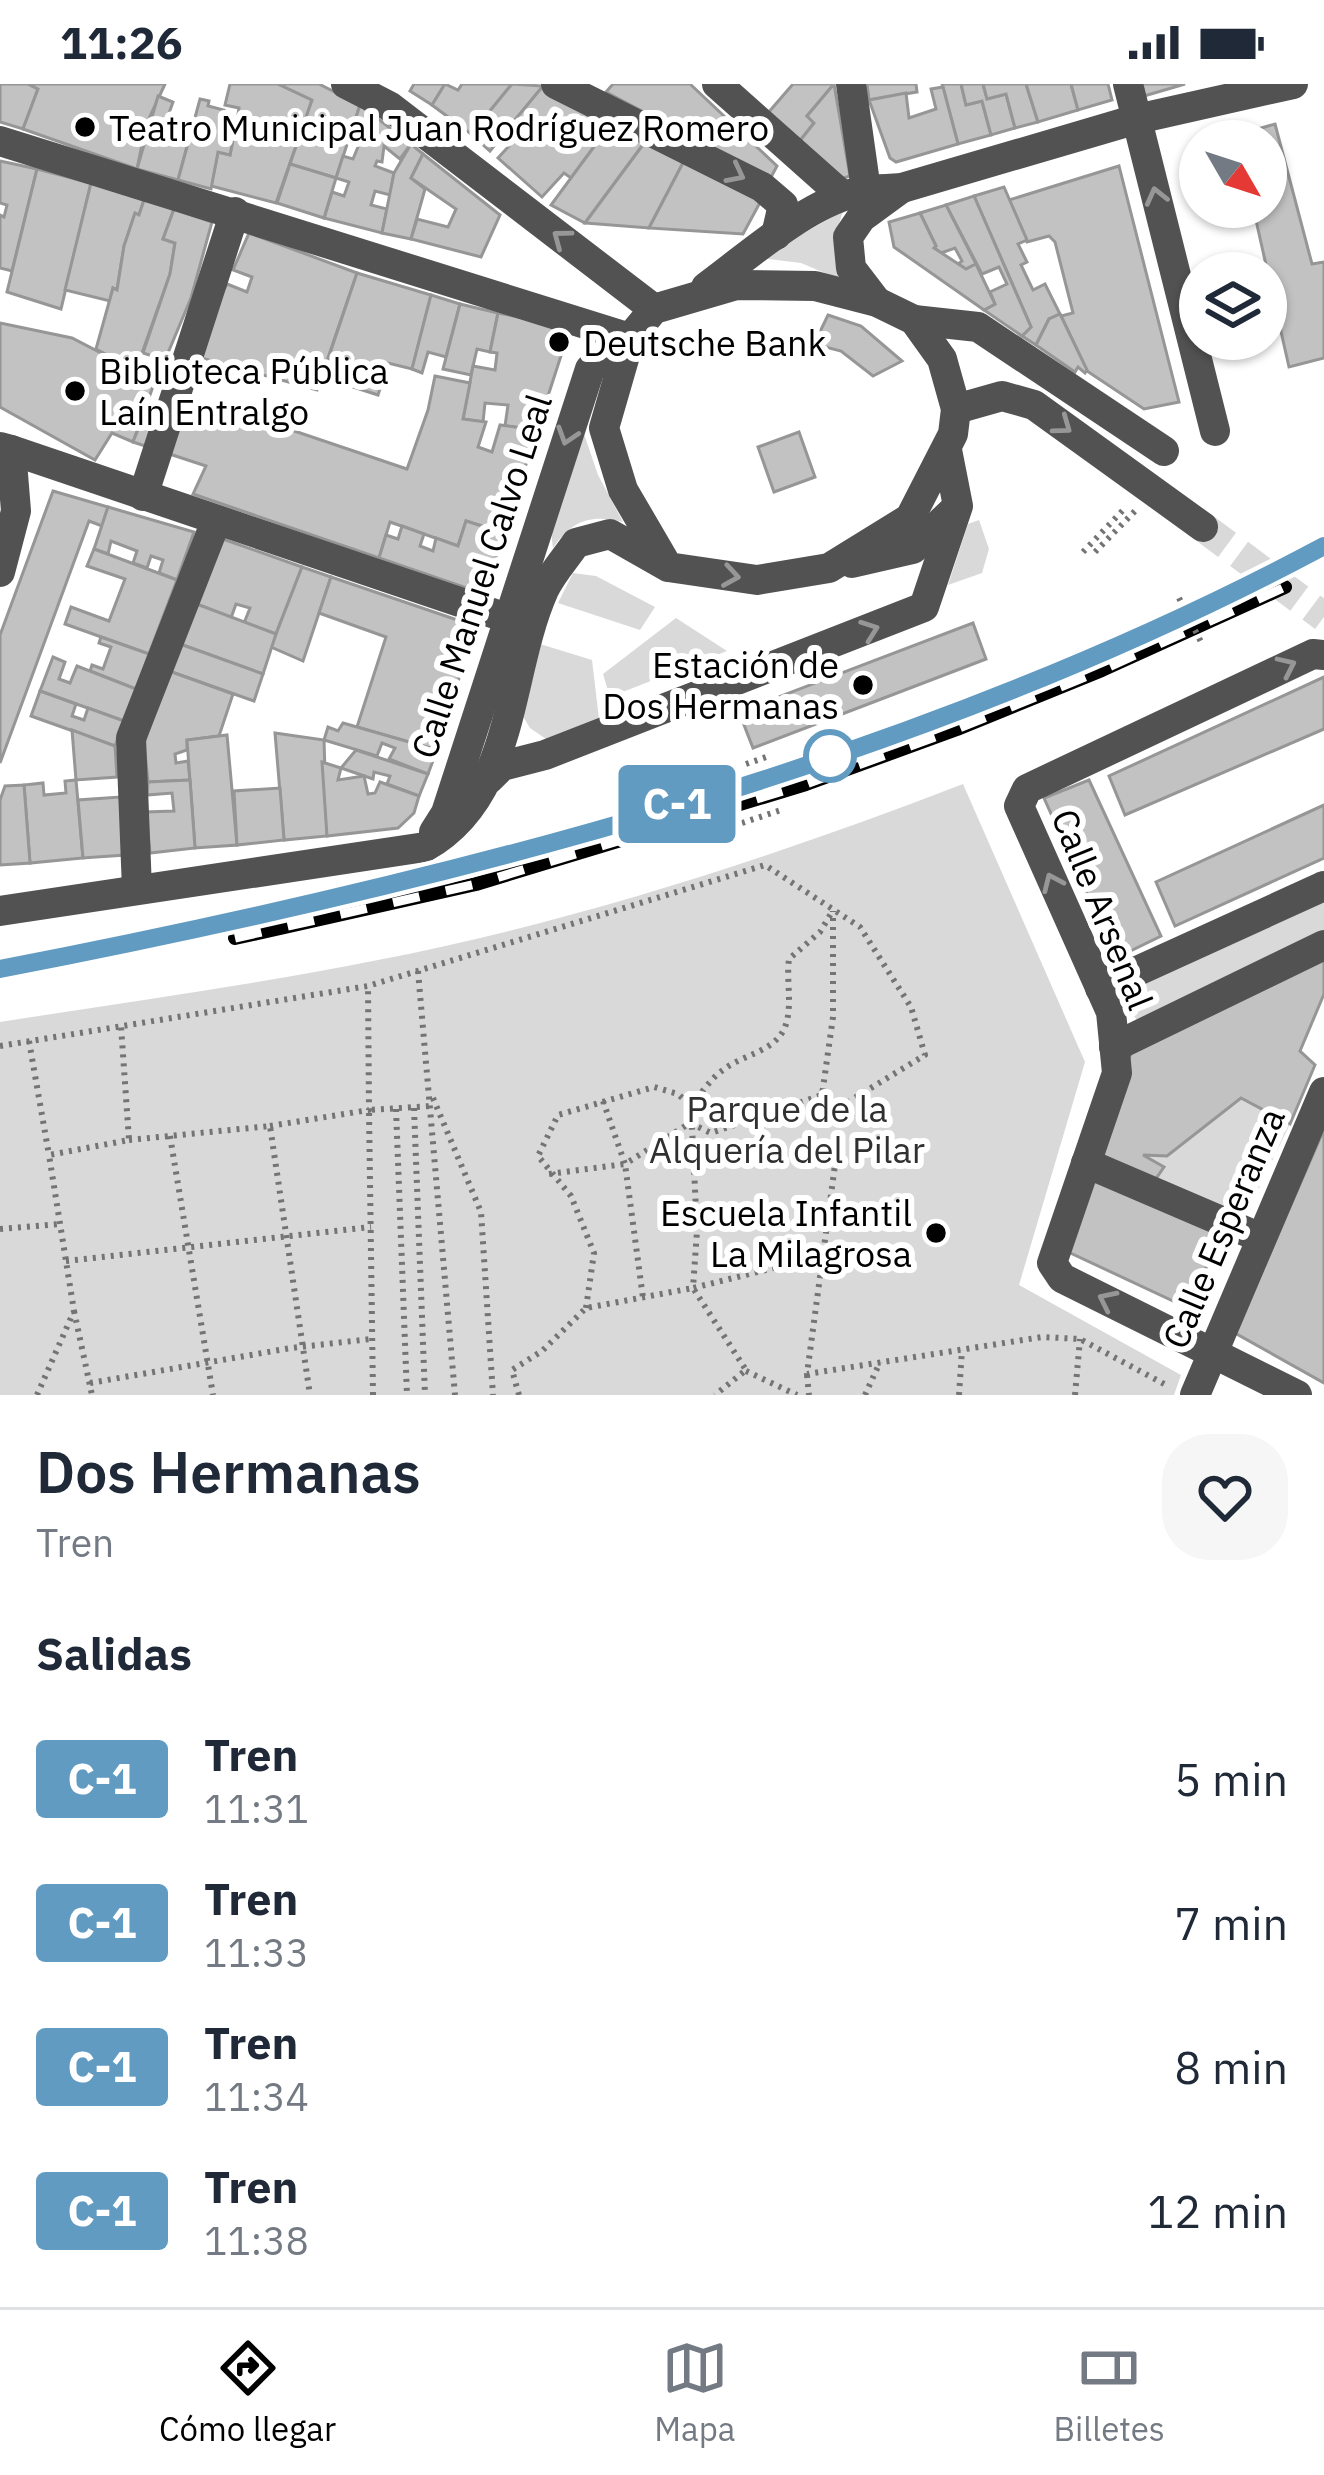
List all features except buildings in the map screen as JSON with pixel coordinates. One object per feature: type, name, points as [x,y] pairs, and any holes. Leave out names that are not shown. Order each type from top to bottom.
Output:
[{"type":"street","points":[[346,84],[389,106],[654,309]]},
{"type":"street","points":[[556,84],[762,187],[783,206],[776,235]]},
{"type":"street","points":[[717,84],[854,193]]},
{"type":"street","points":[[851,84],[854,193]]},
{"type":"street","points":[[1128,84],[1215,431]]},
{"type":"street","points":[[691,297],[776,235],[854,193],[902,188],[1137,119],[1293,84]]},
{"type":"street","points":[[0,141],[629,341]]},
{"type":"street","points":[[877,302],[851,268],[848,237],[861,218],[902,188]]},
{"type":"street","points":[[143,496],[235,212]]},
{"type":"street","points":[[958,506],[913,549],[829,568],[758,580],[668,567],[623,490],[604,428],[629,341],[654,309],[691,297],[736,285],[815,286],[877,302],[914,320],[979,327],[1164,451]]},
{"type":"street","points":[[829,568],[910,518],[953,434],[956,409],[942,358],[914,320]]},
{"type":"street","name":"Calle Manuel Calvo Leal","points":[[425,847],[446,813],[590,369],[629,341]]},
{"type":"street","points":[[956,409],[1002,396],[1034,405],[1202,527]]},
{"type":"street","points":[[0,572],[16,511],[5,449],[507,618],[498,698],[518,733],[545,755]]},
{"type":"street","points":[[489,779],[502,766],[545,755],[924,607],[958,506],[946,450]]},
{"type":"street","points":[[131,890],[131,738],[217,521]]},
{"type":"street","name":"Calle Manuel Calvo Leal","points":[[425,847],[450,832],[489,779],[545,589],[576,543],[610,534],[668,567]]},
{"type":"street","name":"Calle Arsenal","points":[[1213,1351],[1062,1278],[1052,1263],[1117,1073],[1111,1012],[1018,806],[1027,789],[1313,654],[1324,655]]},
{"type":"street","points":[[0,911],[425,847]]},
{"type":"street","points":[[1100,988],[1324,886]]},
{"type":"street","points":[[0,899],[131,890]]},
{"type":"street","points":[[1114,1047],[1324,945]]},
{"type":"street","name":"Calle Esperanza","points":[[1195,1395],[1324,1092]]},
{"type":"street","points":[[1086,1163],[1261,1238]]},
{"type":"street","points":[[1213,1351],[1297,1395]]},
{"type":"path","points":[[1083,552],[1133,500]]},
{"type":"path","points":[[1095,552],[1140,507]]},
{"type":"path","points":[[1179,598],[1202,644]]},
{"type":"path","points":[[746,764],[770,756]]},
{"type":"path","points":[[742,823],[784,809]]},
{"type":"path","points":[[0,1046],[368,986],[765,865],[860,927],[911,1007],[925,1055],[842,1106],[808,1395]]},
{"type":"path","points":[[797,1395],[746,1370],[693,1288],[697,1231],[691,1106],[718,1073],[768,1048],[784,1029],[789,959],[820,932],[833,910]]},
{"type":"path","points":[[690,1123],[711,1133],[822,1095],[833,1017],[833,910]]},
{"type":"path","points":[[418,971],[455,1395]]},
{"type":"path","points":[[368,986],[373,1395]]},
{"type":"path","points":[[121,1026],[129,1140]]},
{"type":"path","points":[[29,1041],[92,1395]]},
{"type":"path","points":[[586,1308],[594,1253],[571,1196],[538,1156],[557,1114],[654,1087],[678,1094],[691,1106]]},
{"type":"path","points":[[429,1089],[481,1212],[493,1395]]},
{"type":"path","points":[[603,1101],[625,1164],[643,1298]]},
{"type":"path","points":[[49,1155],[129,1140],[431,1106]]},
{"type":"path","points":[[414,1108],[424,1395]]},
{"type":"path","points":[[396,1109],[407,1395]]},
{"type":"path","points":[[550,1174],[625,1164],[690,1123]]},
{"type":"path","points":[[270,1126],[310,1395]]},
{"type":"path","points":[[170,1136],[213,1395]]},
{"type":"path","points":[[0,1229],[60,1224]]},
{"type":"path","points":[[66,1261],[371,1227]]},
{"type":"path","points":[[519,1395],[512,1370],[542,1351],[586,1308],[822,1256]]},
{"type":"path","points":[[37,1395],[74,1311]]},
{"type":"path","points":[[807,1374],[1042,1337],[1080,1339],[1168,1384],[1165,1395]]},
{"type":"path","points":[[90,1383],[372,1339]]},
{"type":"path","points":[[1076,1395],[1080,1339]]},
{"type":"path","points":[[959,1395],[962,1349]]},
{"type":"path","points":[[865,1395],[880,1362]]},
{"type":"path","points":[[716,1395],[746,1370]]},
{"type":"green space","points":[[843,211],[834,240],[839,279],[801,263],[760,258]]},
{"type":"green space","points":[[581,425],[598,475],[623,522],[583,522],[567,531],[553,548],[556,502]]},
{"type":"green space","points":[[979,520],[989,549],[982,573],[948,585],[968,524]]},
{"type":"green space","points":[[573,573],[596,576],[655,607],[640,630],[558,603]]},
{"type":"green space","points":[[676,618],[727,651],[610,697],[603,674]]},
{"type":"green space","points":[[540,644],[592,660],[599,719],[549,741],[530,728],[519,710]]},
{"type":"green space","name":"Parque de la Alquería del Pilar","points":[[963,784],[1085,1062],[1019,1285],[1181,1375],[1174,1395],[0,1395],[0,1022],[331,969],[527,926],[748,861]]},
{"type":"green space","points":[[1324,874],[1324,956],[1141,1025],[1127,1007],[1120,984]]},
{"type":"green space","points":[[1241,1098],[1290,1124],[1244,1219],[1155,1180],[1164,1167],[1143,1155],[1167,1156]]},
{"type":"tunnel","points":[[1203,527],[1324,617]]},
{"type":"railway","points":[[0,969],[339,896],[678,806],[845,752],[1009,691],[1169,623],[1324,546]]},
{"type":"railway","points":[[235,938],[476,884],[806,784],[1102,670],[1285,587]]},
{"type":"train","name":"C-1","points":[[0,969],[150,940],[471,866],[800,766],[1095,653],[1324,546]]},
{"type":"place","name":"Teatro Municipal Juan Rodríguez Romero","points":[[85,127]]},
{"type":"place","name":"Deutsche Bank","points":[[559,342]]},
{"type":"place","name":"Biblioteca Pública Laín Entralgo","points":[[75,391]]},
{"type":"place","name":"Estación de Dos Hermanas","points":[[863,685]]},
{"type":"place","name":"Escuela Infantil La Milagrosa","points":[[936,1233]]}]
